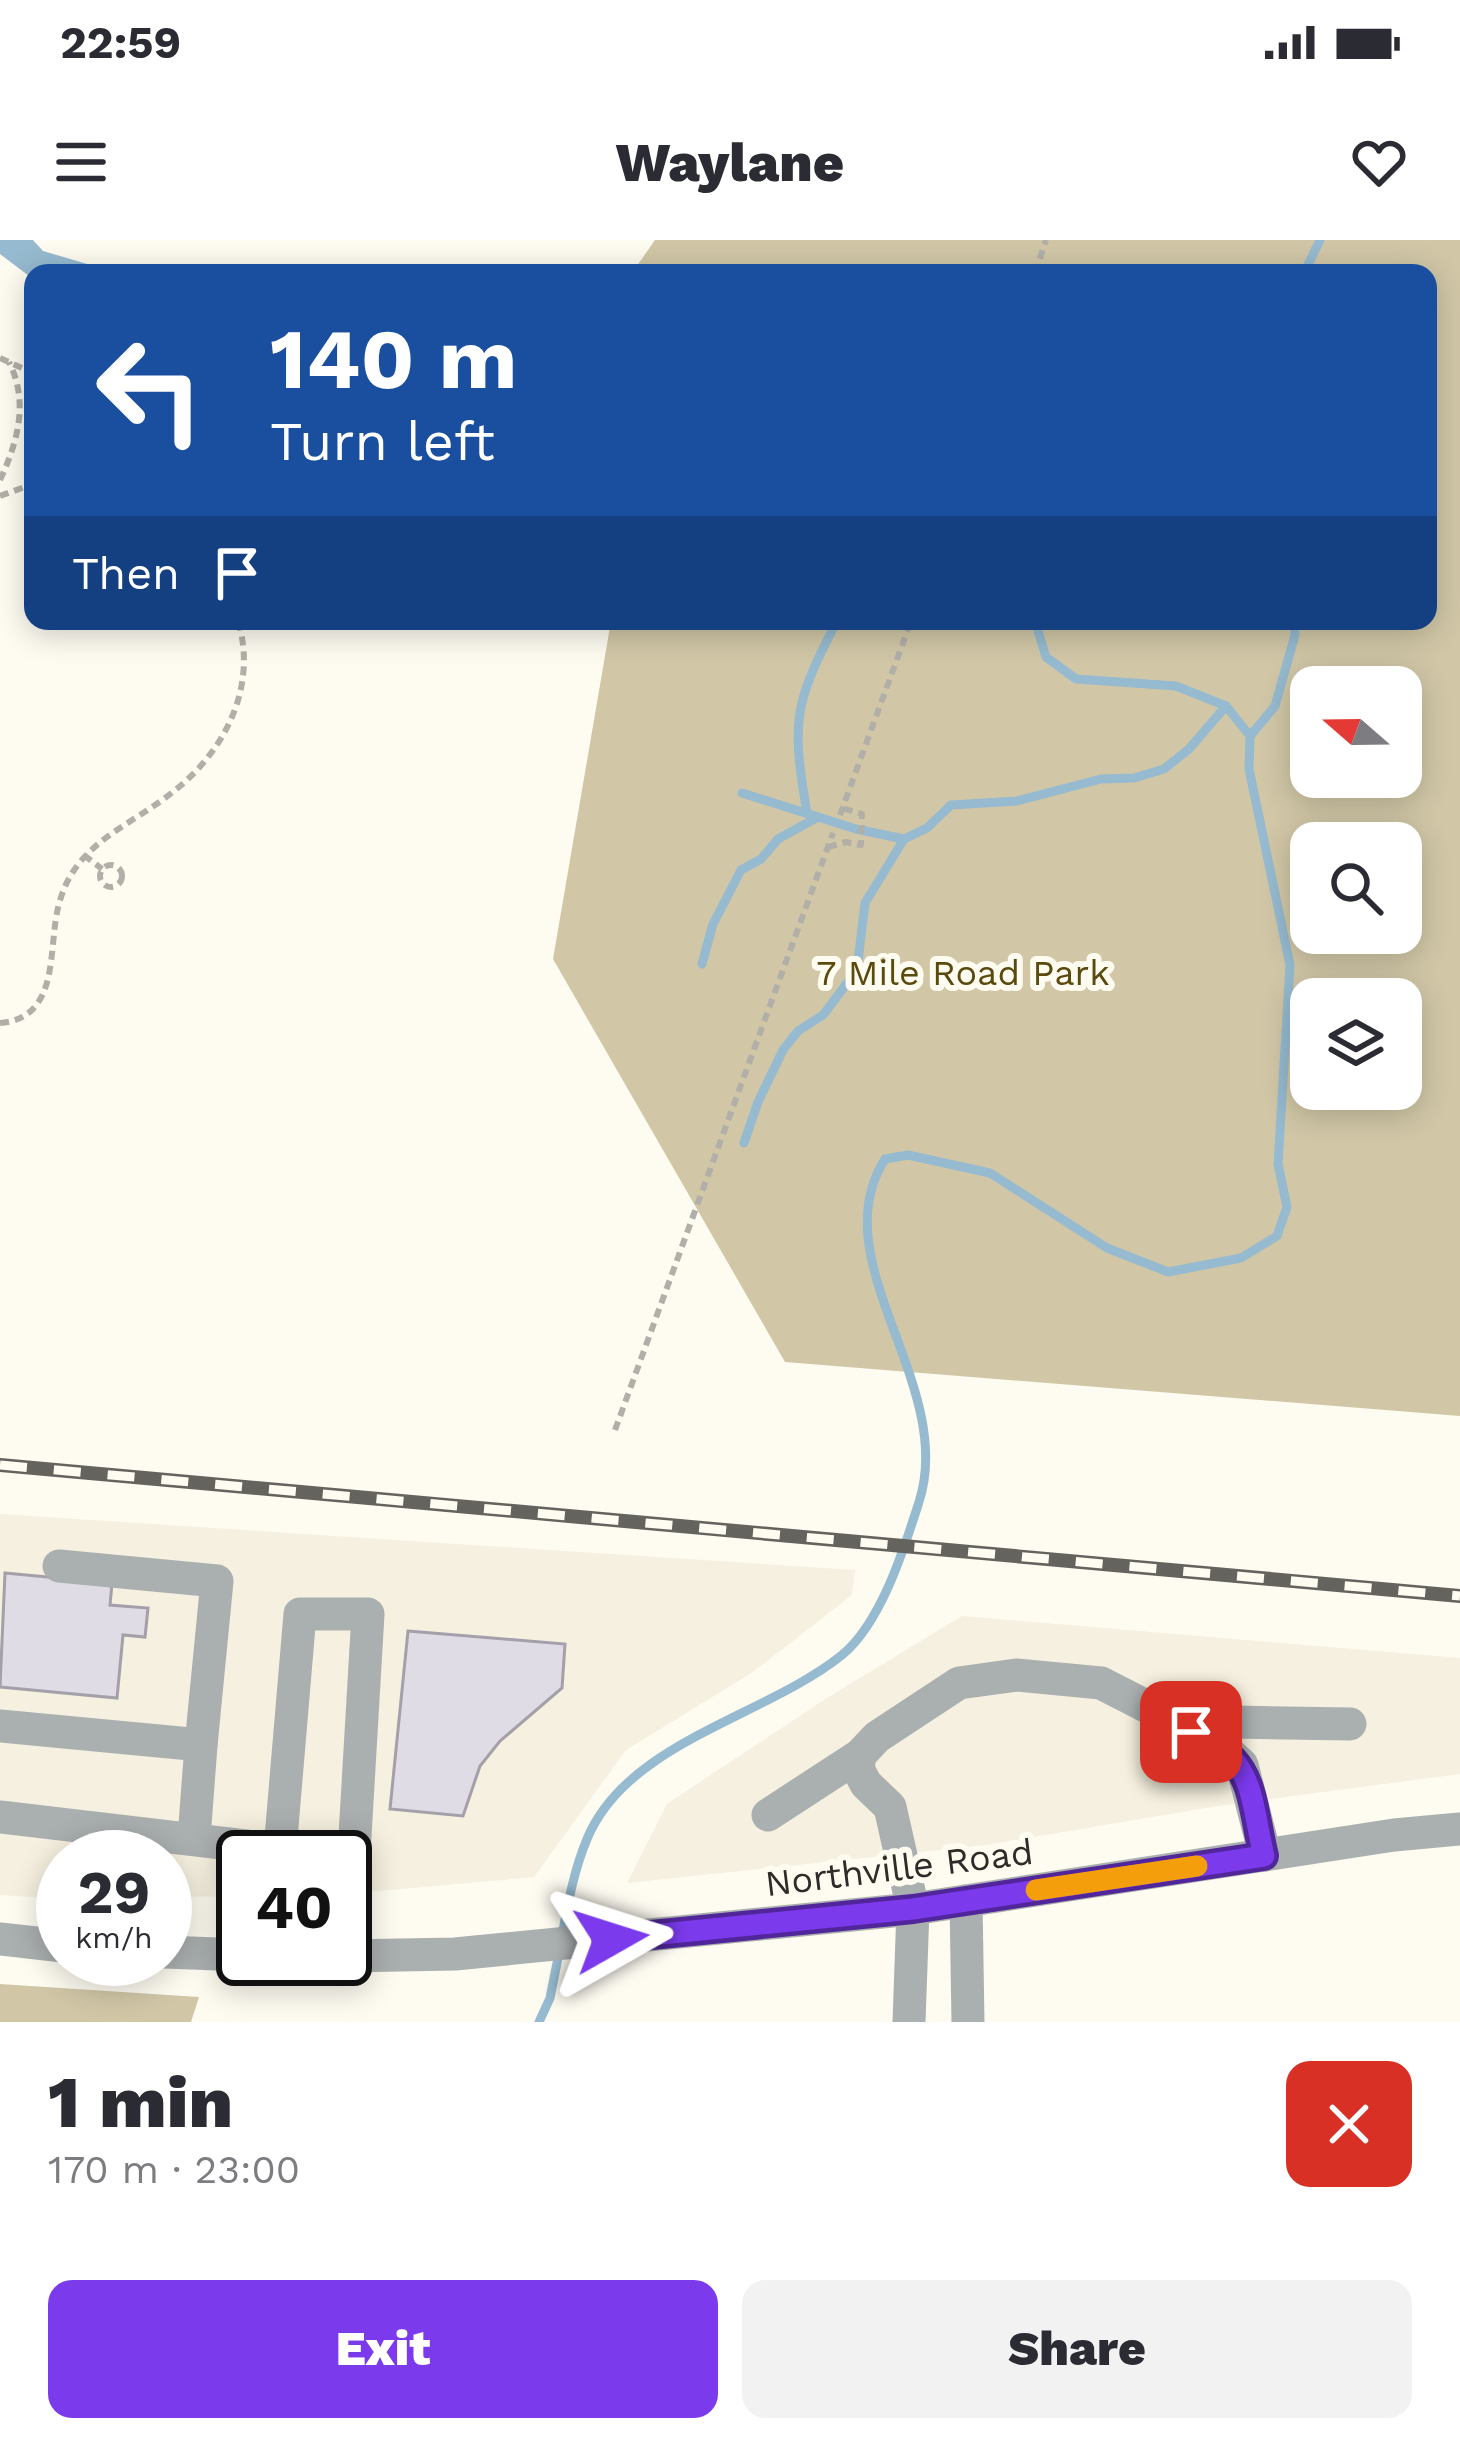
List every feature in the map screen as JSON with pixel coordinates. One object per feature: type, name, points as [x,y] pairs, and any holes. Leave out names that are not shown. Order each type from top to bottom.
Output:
[{"type":"street","points":[[58,1566],[218,1581],[194,1838]]},
{"type":"street","points":[[300,1614],[368,1614],[354,1853],[280,1854],[300,1614]]},
{"type":"street","points":[[767,1815],[959,1683],[1016,1675],[1100,1683],[1218,1743],[1242,1765],[1264,1856]]},
{"type":"street","points":[[1191,1732],[1233,1722],[1350,1724]]},
{"type":"street","points":[[0,1726],[201,1745]]},
{"type":"street","points":[[860,1755],[858,1769],[866,1784],[890,1808],[913,1909],[908,2022]]},
{"type":"street","points":[[0,1817],[216,1842]]},
{"type":"street","name":"Northville Road","points":[[372,1955],[483,1951],[913,1909],[1460,1828]]},
{"type":"street","points":[[966,1901],[968,2022]]},
{"type":"street","points":[[0,1939],[36,1943]]},
{"type":"path","points":[[0,480],[16,445],[21,401],[18,379],[4,360]]},
{"type":"path","points":[[0,1023],[14,1022],[31,1012],[42,998],[51,977],[59,902],[84,855],[115,828],[174,791],[227,731],[241,693],[245,662],[240,630]]},
{"type":"path","points":[[828,847],[846,842],[861,845],[862,818],[841,812],[908,630]]},
{"type":"path","points":[[615,1430],[832,833]]},
{"type":"path","points":[[84,855],[102,869]]},
{"type":"shaded area","points":[[0,1514],[855,1570],[852,1595],[753,1672],[626,1750],[534,1877],[372,1892],[372,1830],[216,1830],[216,1896],[192,1897],[192,1830],[36,1830],[36,1897],[0,1895]]},
{"type":"shaded area","points":[[962,1616],[1460,1658],[1460,1774],[1218,1806],[986,1845],[627,1883],[667,1804]]},
{"type":"green space","name":"7 Mile Road Park","points":[[655,240],[1460,240],[1460,1416],[785,1362],[553,959],[609,630],[1437,630],[1437,264],[638,264]]},
{"type":"green space","points":[[0,1984],[199,1997],[191,2022],[0,2022]]},
{"type":"water","points":[[0,240],[33,240],[43,251],[87,264],[24,264],[24,272],[0,254]]},
{"type":"building","points":[[5,1573],[112,1583],[110,1605],[148,1608],[145,1637],[123,1635],[117,1698],[0,1687]]},
{"type":"building","points":[[408,1631],[565,1644],[562,1688],[500,1741],[480,1766],[463,1816],[390,1809]]},
{"type":"waterway","points":[[1308,264],[1320,240]]},
{"type":"waterway","points":[[807,813],[799,755],[800,713],[833,630]]},
{"type":"waterway","points":[[562,1936],[582,1851],[606,1806],[665,1755],[811,1677],[842,1655],[868,1624],[890,1584],[919,1502],[926,1458],[921,1413],[877,1282],[868,1239],[869,1198],[885,1159],[908,1155],[990,1173],[1107,1248],[1168,1272],[1241,1258],[1277,1236],[1287,1207],[1278,1164],[1290,965],[1249,769],[1250,736],[1226,706],[1176,686],[1076,679],[1046,657],[1038,630]]},
{"type":"waterway","points":[[1250,736],[1275,706],[1295,630]]},
{"type":"waterway","points":[[742,793],[904,839],[927,828],[951,805],[1017,801],[1101,779],[1134,778],[1164,769],[1189,749],[1226,706]]},
{"type":"waterway","points":[[702,964],[713,924],[741,870],[761,859],[778,839],[818,817]]},
{"type":"waterway","points":[[744,1143],[783,1050],[798,1031],[823,1015],[857,970],[865,903],[904,839]]},
{"type":"waterway","points":[[539,2022],[550,1998],[559,1953]]},
{"type":"railway","points":[[0,1465],[1460,1596]]},
{"type":"slow traffic","points":[[1036,1890],[1197,1866]]},
{"type":"route","points":[[611,1939],[913,1909],[1264,1856],[1242,1765],[1218,1743],[1191,1732]]}]
